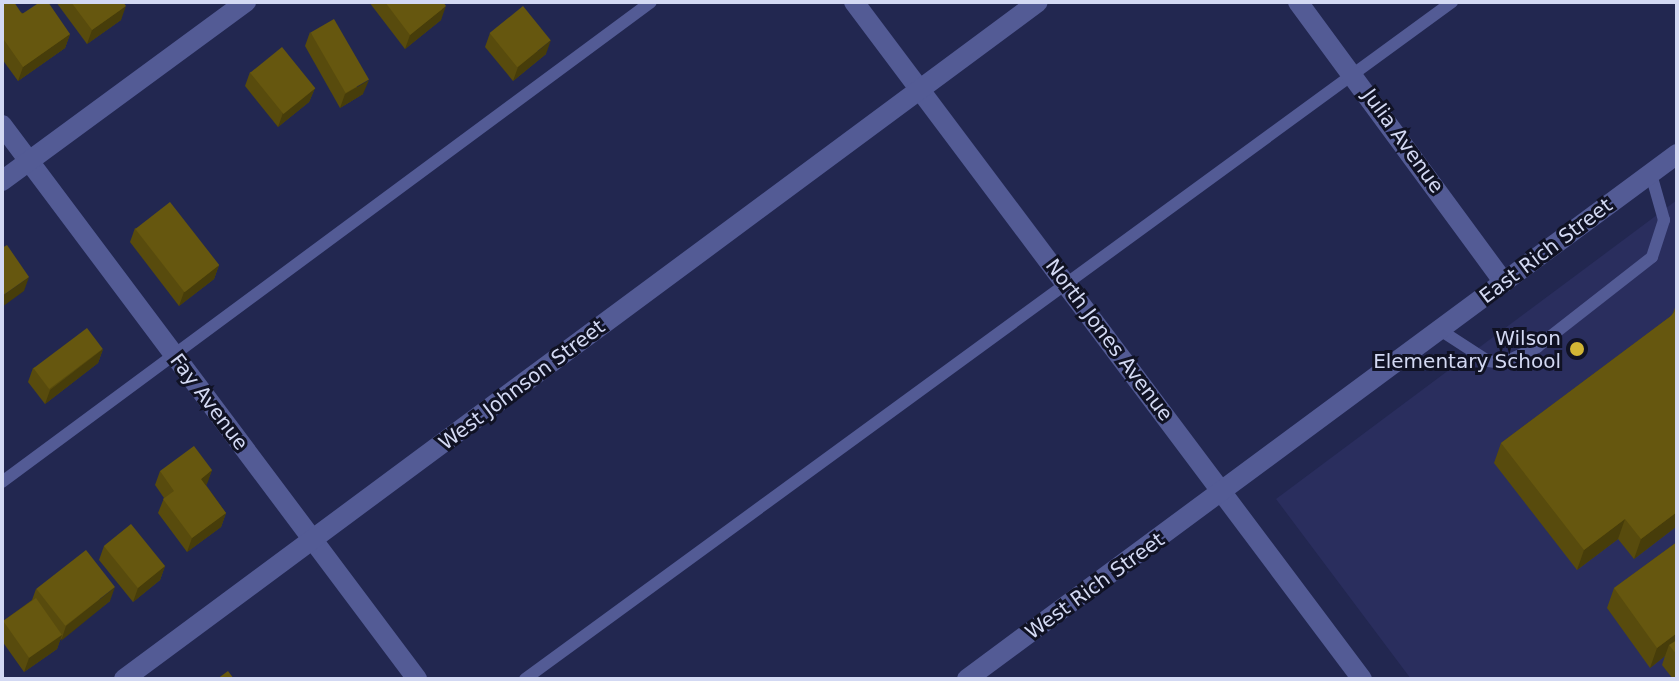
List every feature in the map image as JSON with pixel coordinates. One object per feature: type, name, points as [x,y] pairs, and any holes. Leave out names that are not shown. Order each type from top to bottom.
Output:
[{"type":"street","points":[[2,181],[246,2]]},
{"type":"street","name":"North Jones Avenue","points":[[854,2],[1362,679]]},
{"type":"street","name":"West Johnson Street","points":[[124,679],[1038,2]]},
{"type":"street","name":"Julia Avenue","points":[[1298,2],[1354,73],[1504,282]]},
{"type":"street","name":"Fay Avenue","points":[[2,125],[417,679]]},
{"type":"street","name":"East Rich Street","points":[[1224,494],[1677,154]]},
{"type":"street","name":"West Rich Street","points":[[967,679],[1224,494]]},
{"type":"lane","points":[[2,482],[173,352],[651,2]]},
{"type":"lane","points":[[525,679],[1452,2]]},
{"type":"lane","points":[[1440,330],[1488,361],[1503,363],[1537,347],[1652,257],[1664,220],[1651,174]]},
{"type":"shaded area","name":"Wilson Elementary School","points":[[1677,200],[1677,679],[1411,679],[1276,499]]},
{"type":"building","points":[[14,2],[22,14],[40,2],[48,2],[70,34],[23,67],[2,37],[2,4]]},
{"type":"building","points":[[71,2],[123,2],[126,6],[92,30]]},
{"type":"building","points":[[385,2],[443,2],[446,6],[410,35]]},
{"type":"building","points":[[523,6],[551,40],[517,67],[490,33]]},
{"type":"building","points":[[334,19],[369,80],[346,93],[311,32]]},
{"type":"building","points":[[282,47],[315,88],[283,114],[250,73]]},
{"type":"building","points":[[170,202],[219,265],[185,292],[135,229]]},
{"type":"building","points":[[7,245],[29,277],[2,296],[2,248]]},
{"type":"building","points":[[1677,309],[1677,512],[1641,539],[1625,519],[1584,550],[1501,443]]},
{"type":"building","points":[[87,328],[103,349],[49,389],[33,368]]},
{"type":"building","points":[[194,446],[212,470],[201,479],[226,513],[192,538],[163,499],[174,491],[160,471]]},
{"type":"building","points":[[131,524],[165,566],[138,588],[104,546]]},
{"type":"building","points":[[1677,542],[1677,633],[1657,648],[1614,588]]},
{"type":"building","points":[[86,550],[115,587],[65,626],[36,589]]},
{"type":"building","points":[[36,598],[62,635],[29,658],[3,621]]},
{"type":"building","points":[[1677,640],[1677,655],[1669,645]]},
{"type":"building","points":[[228,671],[234,679],[217,679]]},
{"type":"place","name":"Wilson Elementary School","points":[[1577,349]]}]
